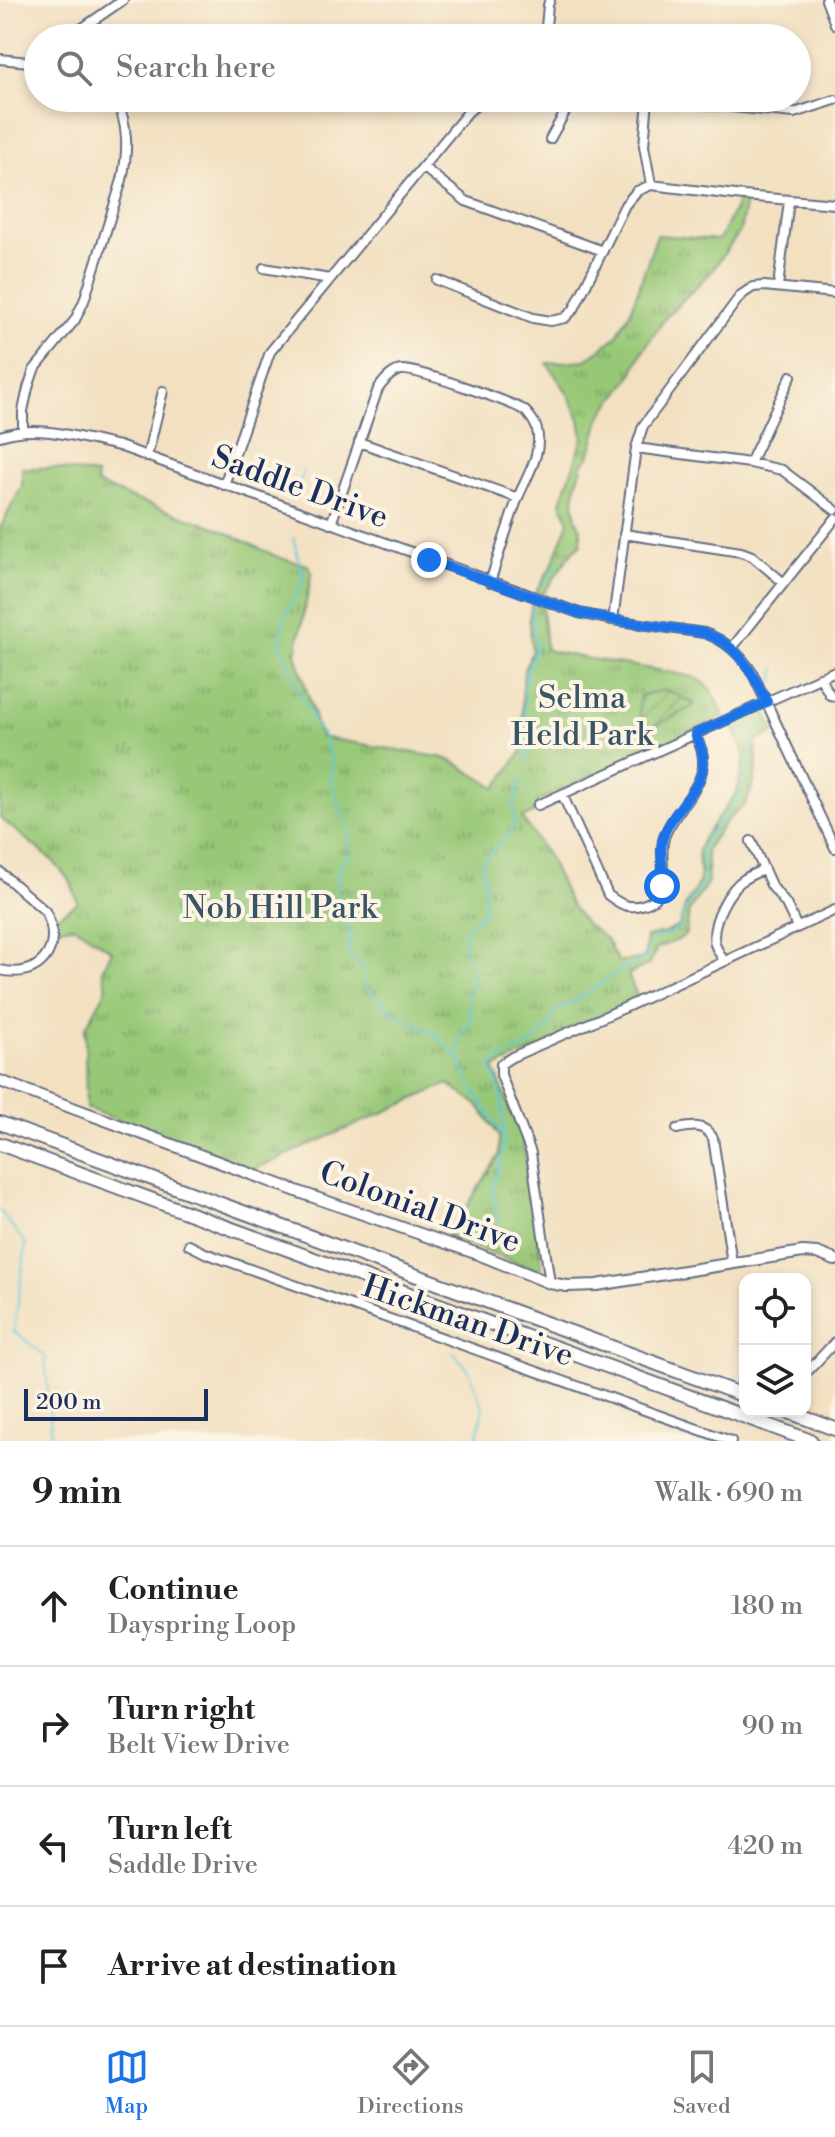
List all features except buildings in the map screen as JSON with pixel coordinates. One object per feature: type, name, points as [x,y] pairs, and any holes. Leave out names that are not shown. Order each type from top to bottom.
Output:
[{"type":"highway","points":[[0,1123],[739,1394]]},
{"type":"highway","points":[[0,1144],[811,1441]]},
{"type":"highway","points":[[802,1417],[835,1429]]},
{"type":"main road","name":"Colonial Drive","points":[[0,1081],[226,1160],[550,1283],[597,1285],[803,1252],[817,1253],[835,1260]]},
{"type":"street","points":[[88,24],[123,0]]},
{"type":"street","points":[[547,24],[550,0]]},
{"type":"street","points":[[826,0],[835,24]]},
{"type":"street","points":[[0,59],[24,62]]},
{"type":"street","points":[[811,108],[835,100]]},
{"type":"street","points":[[23,430],[23,411],[34,370],[75,320],[84,301],[122,180],[127,133],[122,112]]},
{"type":"street","points":[[224,485],[270,352],[468,112]]},
{"type":"street","points":[[550,139],[565,112]]},
{"type":"street","points":[[647,112],[644,146],[651,185]]},
{"type":"street","points":[[423,167],[466,201],[603,251]]},
{"type":"street","points":[[437,280],[533,318],[551,321],[565,318],[574,309],[625,205],[637,191],[651,185],[835,204]]},
{"type":"street","points":[[778,286],[789,201]]},
{"type":"street","points":[[264,268],[330,279]]},
{"type":"street","points":[[613,620],[636,448],[643,426],[741,295],[753,287],[778,286],[835,293]]},
{"type":"street","points":[[331,524],[378,389],[390,375],[401,370],[425,374],[526,411],[537,428],[538,444],[534,460],[490,582]]},
{"type":"street","points":[[750,463],[791,376]]},
{"type":"street","points":[[147,457],[163,391]]},
{"type":"street","name":"Saddle Drive","points":[[0,436],[23,430],[46,431],[119,446],[579,613],[717,637],[747,664],[835,848]]},
{"type":"street","points":[[359,442],[518,498]]},
{"type":"street","points":[[636,448],[782,470],[835,510]]},
{"type":"street","points":[[732,648],[835,519]]},
{"type":"street","points":[[624,534],[741,552],[752,556],[784,583]]},
{"type":"street","points":[[538,805],[835,671]]},
{"type":"street","points":[[820,677],[830,695],[835,696]]},
{"type":"street","points":[[562,794],[608,895],[622,905],[633,907],[652,902],[662,886],[662,842],[668,826],[696,787],[702,772],[703,753],[695,734]]},
{"type":"street","points":[[751,841],[771,885],[786,904],[797,927]]},
{"type":"street","points":[[724,961],[715,943],[714,931],[720,912],[733,889],[747,877],[764,870]]},
{"type":"street","points":[[0,872],[45,911],[52,934],[51,949],[33,969],[20,973],[0,970]]},
{"type":"street","points":[[550,1283],[531,1153],[501,1075],[501,1064],[835,910]]},
{"type":"street","points":[[677,1129],[702,1126],[713,1138],[732,1263]]},
{"type":"street","name":"Hickman Drive","points":[[189,1245],[731,1441]]},
{"type":"street","points":[[811,1368],[835,1342]]},
{"type":"green space","points":[[739,199],[746,200],[740,231],[712,271],[667,316],[642,352],[630,378],[601,416],[589,457],[583,463],[576,486],[574,500],[581,544],[543,594],[536,592],[552,565],[569,522],[561,502],[583,438],[580,419],[568,394],[547,363],[586,360],[616,337],[630,312],[657,235],[719,240]]},
{"type":"green space","name":"Nob Hill Park","points":[[22,468],[56,468],[96,475],[97,484],[215,527],[280,558],[308,565],[312,572],[296,653],[320,737],[444,758],[496,788],[524,748],[522,702],[524,670],[532,651],[529,619],[532,602],[542,606],[546,650],[689,676],[705,683],[724,716],[537,801],[540,810],[522,818],[549,858],[570,904],[585,923],[606,939],[618,962],[642,959],[645,956],[646,937],[679,926],[686,904],[700,881],[698,850],[703,838],[737,792],[745,756],[732,724],[764,709],[775,732],[756,741],[757,766],[745,805],[726,821],[706,849],[708,882],[689,911],[686,934],[657,948],[649,964],[628,975],[641,1005],[494,1068],[523,1141],[542,1264],[540,1269],[447,1238],[499,1155],[499,1136],[479,1106],[448,1084],[253,1170],[86,1108],[85,1029],[107,988],[102,970],[112,951],[74,926],[57,928],[54,918],[78,903],[71,882],[53,861],[0,818],[0,528],[22,486]]},
{"type":"green space","points":[[667,690],[694,703],[693,706],[650,729],[640,714],[640,695]]},
{"type":"waterway","points":[[296,498],[303,471]]},
{"type":"waterway","points":[[293,538],[304,580],[284,617],[280,642],[302,697],[322,733],[333,765],[330,776],[349,829],[348,857],[338,868],[338,894],[350,931],[348,952],[364,967],[364,984],[371,993],[400,1017],[431,1031],[459,1058],[470,1084],[504,1138],[492,1192],[499,1228],[493,1242]]},
{"type":"waterway","points":[[543,585],[558,562]]},
{"type":"waterway","points":[[527,759],[524,688],[536,648],[532,610]]},
{"type":"waterway","points":[[773,684],[776,668]]},
{"type":"waterway","points":[[504,1135],[500,1091],[490,1066],[536,1040],[556,1011],[615,973],[648,957],[647,947],[655,937],[667,935],[680,927],[685,910],[705,880],[704,842],[743,786],[753,749],[749,727]]},
{"type":"waterway","points":[[459,1056],[459,1041],[472,1018],[466,995],[476,979],[464,949],[465,929],[484,912],[482,863],[514,827],[514,804],[521,781]]},
{"type":"waterway","points":[[0,1211],[26,1244],[14,1331],[45,1356],[52,1441]]},
{"type":"waterway","points":[[453,1352],[468,1369],[483,1407],[477,1441]]},
{"type":"route","points":[[429,560],[579,613],[717,637],[747,664],[767,702],[695,734],[703,753],[702,772],[696,787],[668,826],[662,842],[662,886]]},
{"type":"park label","name":"Selma Held Park","points":[[582,716]]}]
